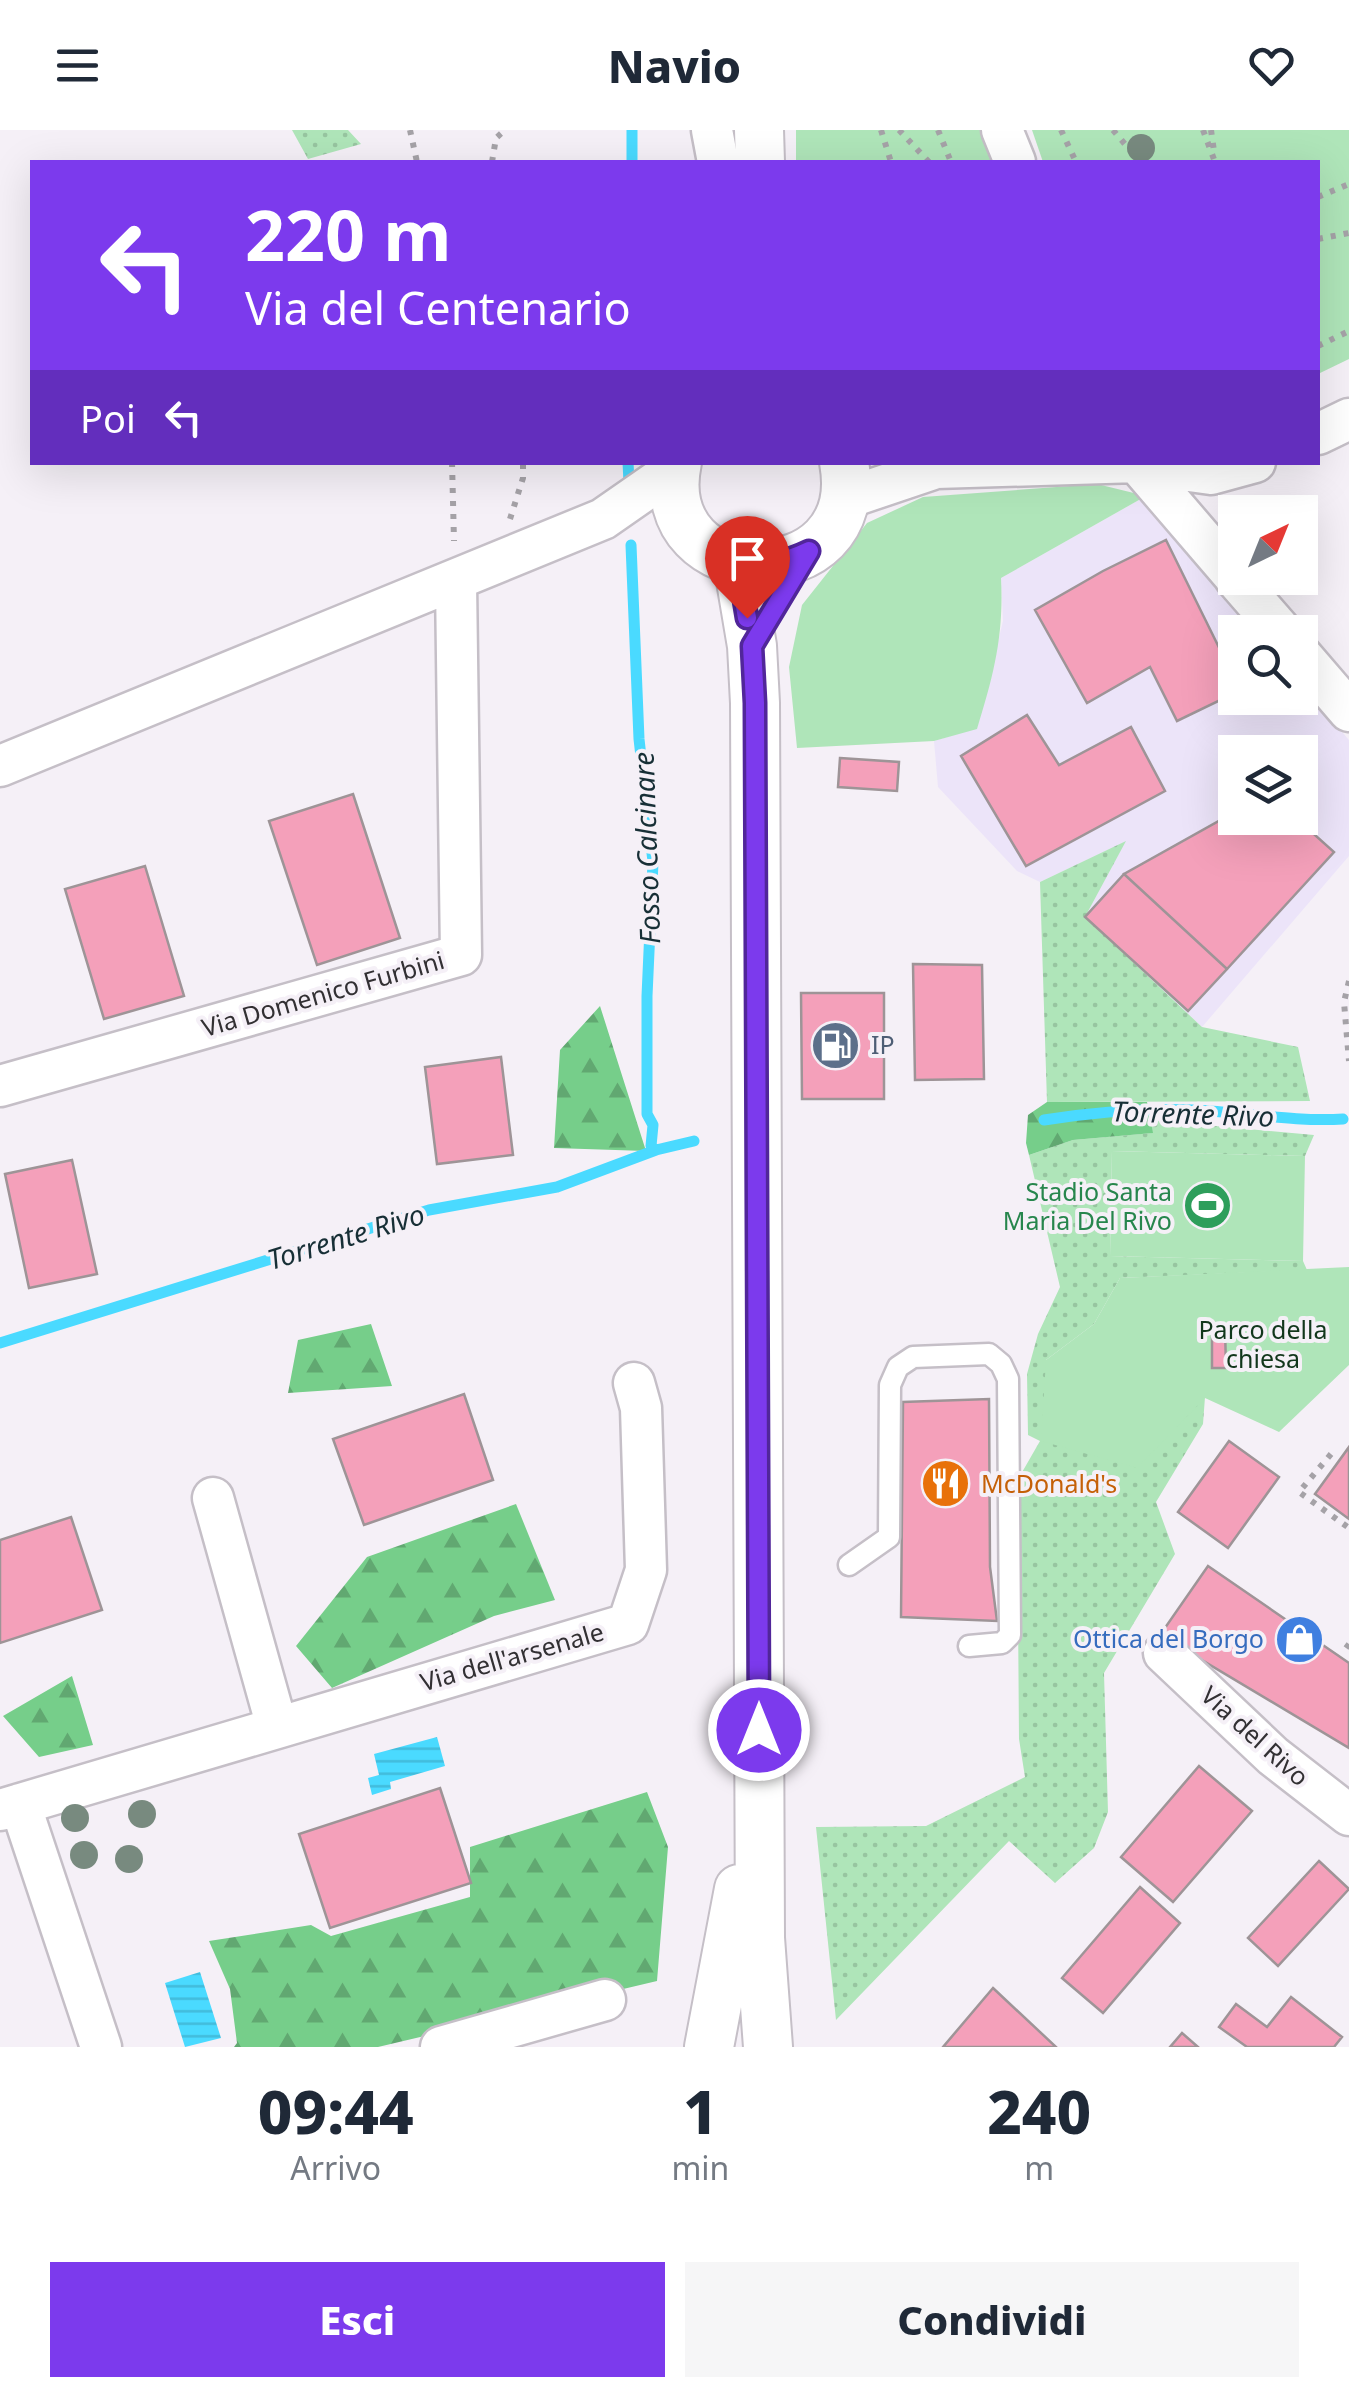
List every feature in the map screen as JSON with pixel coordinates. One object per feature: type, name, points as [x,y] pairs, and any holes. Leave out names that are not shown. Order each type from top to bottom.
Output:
[{"type":"street","points":[[712,130],[718,160]]},
{"type":"street","points":[[759,130],[760,160]]},
{"type":"street","points":[[1002,130],[1014,160]]},
{"type":"street","points":[[1320,433],[1349,418]]},
{"type":"street","points":[[0,766],[604,519],[662,478],[673,465]]},
{"type":"street","points":[[675,465],[680,512],[703,544],[719,556],[738,564],[763,566],[787,562],[809,551]]},
{"type":"street","points":[[752,646],[809,551],[837,519],[844,481],[928,465]]},
{"type":"street","points":[[1140,465],[1218,557]]},
{"type":"street","points":[[1151,465],[1212,474],[1245,465]]},
{"type":"street","points":[[604,519],[680,512]]},
{"type":"street","points":[[738,564],[752,646],[755,723],[760,1938],[768,2047]]},
{"type":"street","name":"Via Domenico Furbini","points":[[0,1086],[461,955],[456,582]]},
{"type":"street","points":[[1250,595],[1267,615]]},
{"type":"street","points":[[1318,675],[1349,711]]},
{"type":"street","name":"Via dell'arsenale","points":[[102,2047],[10,1807],[628,1624],[646,1570],[641,1408],[634,1383]]},
{"type":"street","points":[[214,1498],[277,1727]]},
{"type":"street","name":"Via del Rivo","points":[[1164,1653],[1273,1756],[1349,1815]]},
{"type":"street","points":[[709,2047],[759,1767]]},
{"type":"street","points":[[441,2047],[605,2000]]},
{"type":"lane","points":[[848,1565],[889,1537],[890,1385],[898,1367],[913,1357],[989,1354],[1001,1364],[1008,1379],[1010,1635],[1002,1644],[969,1646]]},
{"type":"path","points":[[410,130],[417,160]]},
{"type":"path","points":[[492,160],[496,138],[505,130]]},
{"type":"path","points":[[881,130],[890,160]]},
{"type":"path","points":[[899,130],[927,160]]},
{"type":"path","points":[[938,130],[950,160]]},
{"type":"path","points":[[1061,130],[1075,160]]},
{"type":"path","points":[[1113,130],[1138,160]]},
{"type":"path","points":[[1203,130],[1214,160]]},
{"type":"path","points":[[1212,130],[1215,160]]},
{"type":"path","points":[[1320,196],[1349,184]]},
{"type":"path","points":[[1320,238],[1349,233]]},
{"type":"path","points":[[1320,345],[1349,331]]},
{"type":"path","points":[[452,465],[456,582]]},
{"type":"path","points":[[1349,981],[1344,1002],[1349,1061]]},
{"type":"path","points":[[1331,1454],[1299,1492],[1349,1528]]},
{"type":"shaded area","points":[[1146,496],[1218,585],[1218,595],[1226,595],[1242,615],[1218,615],[1218,715],[1318,715],[1318,704],[1349,740],[1349,856],[1202,1027],[1085,917],[1125,842],[1040,882],[1017,871],[938,787],[934,741],[977,728],[1003,621],[1001,578]]},
{"type":"green space","points":[[292,130],[348,130],[361,144],[308,159]]},
{"type":"green space","points":[[796,130],[983,130],[996,160],[796,160]]},
{"type":"green space","points":[[1032,130],[1349,130],[1349,359],[1320,373],[1320,160],[1042,160]]},
{"type":"green space","points":[[1097,484],[1146,496],[1001,578],[997,654],[977,729],[934,741],[797,748],[789,667],[802,605],[867,523],[923,497]]},
{"type":"green space","points":[[1126,841],[1085,917],[1202,1027],[1298,1047],[1310,1101],[1047,1102],[1040,882]]},
{"type":"green space","points":[[600,1006],[646,1151],[554,1148],[560,1050]]},
{"type":"green space","points":[[1047,1102],[1147,1102],[1153,1133],[1073,1140],[1029,1155],[1028,1115]]},
{"type":"green space","points":[[1150,1120],[1314,1135],[1305,1156],[1112,1151],[1110,1256],[1303,1261],[1307,1270],[1120,1278],[1094,1324],[1046,1360],[1205,1397],[1203,1424],[1156,1502],[1175,1554],[1104,1673],[1108,1812],[1094,1848],[1055,1883],[1009,1841],[836,2020],[816,1827],[926,1826],[1025,1777],[1019,1739],[1017,1481],[1040,1441],[1028,1435],[1027,1374],[1038,1334],[1060,1287],[1029,1155],[1073,1140],[1152,1133]]},
{"type":"green space","name":"Stadio Santa Maria Del Rivo","points":[[1112,1151],[1305,1156],[1303,1261],[1110,1256]]},
{"type":"green space","name":"Parco della chiesa","points":[[1349,1267],[1349,1365],[1279,1432],[1205,1398],[1137,1468],[1041,1441],[1046,1360],[1094,1324],[1120,1278]]},
{"type":"green space","points":[[371,1324],[392,1386],[288,1393],[298,1340]]},
{"type":"green space","points":[[516,1504],[555,1600],[494,1616],[332,1688],[296,1646],[367,1557]]},
{"type":"green space","points":[[72,1676],[93,1745],[39,1757],[3,1716]]},
{"type":"green space","points":[[647,1792],[668,1847],[657,1981],[378,2047],[234,2047],[237,2043],[230,1989],[209,1941],[311,1925],[331,1936],[470,1897],[470,1847]]},
{"type":"water","points":[[437,1737],[445,1766],[390,1782],[391,1789],[372,1795],[368,1778],[379,1775],[374,1754]]},
{"type":"water","points":[[200,1972],[221,2038],[185,2047],[165,1983]]},
{"type":"building","points":[[1166,540],[1218,646],[1218,701],[1177,721],[1150,667],[1087,703],[1035,610]]},
{"type":"building","points":[[1027,715],[1059,765],[1131,727],[1165,791],[1026,866],[961,756]]},
{"type":"building","points":[[840,758],[899,762],[897,791],[838,787]]},
{"type":"building","points":[[353,794],[400,938],[317,965],[269,821]]},
{"type":"building","points":[[1218,821],[1218,835],[1315,835],[1334,852],[1227,969],[1124,874]]},
{"type":"building","points":[[145,866],[184,996],[104,1019],[65,889]]},
{"type":"building","points":[[1124,874],[1227,969],[1188,1011],[1085,917]]},
{"type":"building","points":[[913,964],[982,965],[984,1079],[915,1080]]},
{"type":"building","points":[[801,993],[884,993],[884,1099],[802,1099]]},
{"type":"building","points":[[501,1057],[513,1155],[437,1164],[425,1067]]},
{"type":"building","points":[[72,1160],[97,1274],[29,1288],[5,1174]]},
{"type":"building","points":[[1212,1328],[1225,1328],[1226,1368],[1212,1368]]},
{"type":"building","points":[[464,1394],[493,1480],[364,1525],[333,1439]]},
{"type":"building","name":"McDonald's","points":[[989,1399],[990,1567],[997,1621],[901,1617],[903,1402]]},
{"type":"building","points":[[1229,1441],[1279,1477],[1228,1548],[1178,1512]]},
{"type":"building","points":[[1349,1447],[1349,1519],[1315,1494]]},
{"type":"building","points":[[71,1517],[102,1610],[0,1643],[0,1540]]},
{"type":"building","points":[[1208,1566],[1349,1663],[1349,1748],[1160,1635]]},
{"type":"building","points":[[1199,1766],[1252,1811],[1173,1902],[1121,1857]]},
{"type":"building","points":[[440,1788],[471,1883],[330,1928],[299,1834]]},
{"type":"building","points":[[1319,1861],[1349,1889],[1278,1966],[1248,1938]]},
{"type":"building","points":[[1140,1887],[1180,1923],[1103,2013],[1062,1978]]},
{"type":"building","points":[[993,1988],[1056,2047],[943,2047]]},
{"type":"building","points":[[1291,1997],[1342,2037],[1334,2047],[1247,2047],[1219,2027],[1236,2004],[1267,2027]]},
{"type":"building","points":[[1182,2033],[1198,2047],[1170,2047]]},
{"type":"waterway","name":"Fosso Calcinare","points":[[632,130],[632,160]]},
{"type":"waterway","name":"Fosso Calcinare","points":[[628,465],[629,483]]},
{"type":"waterway","name":"Fosso Calcinare","points":[[631,545],[639,739],[653,862],[647,1114],[653,1125],[651,1146],[656,1150]]},
{"type":"waterway","name":"Torrente Rivo","points":[[1044,1120],[1118,1111],[1174,1110],[1343,1119]]},
{"type":"waterway","name":"Torrente Rivo","points":[[0,1343],[429,1210],[557,1187],[656,1150],[694,1141]]},
{"type":"place","name":"IP","points":[[836,1045]]},
{"type":"place","name":"Stadio Santa Maria Del Rivo","points":[[1207,1206]]},
{"type":"place","name":"McDonald's","points":[[946,1484]]},
{"type":"place","name":"Ottica del Borgo","points":[[1299,1639]]},
{"type":"route","points":[[747,618],[738,564],[763,566],[787,562],[809,551],[752,646],[759,1730]]}]
